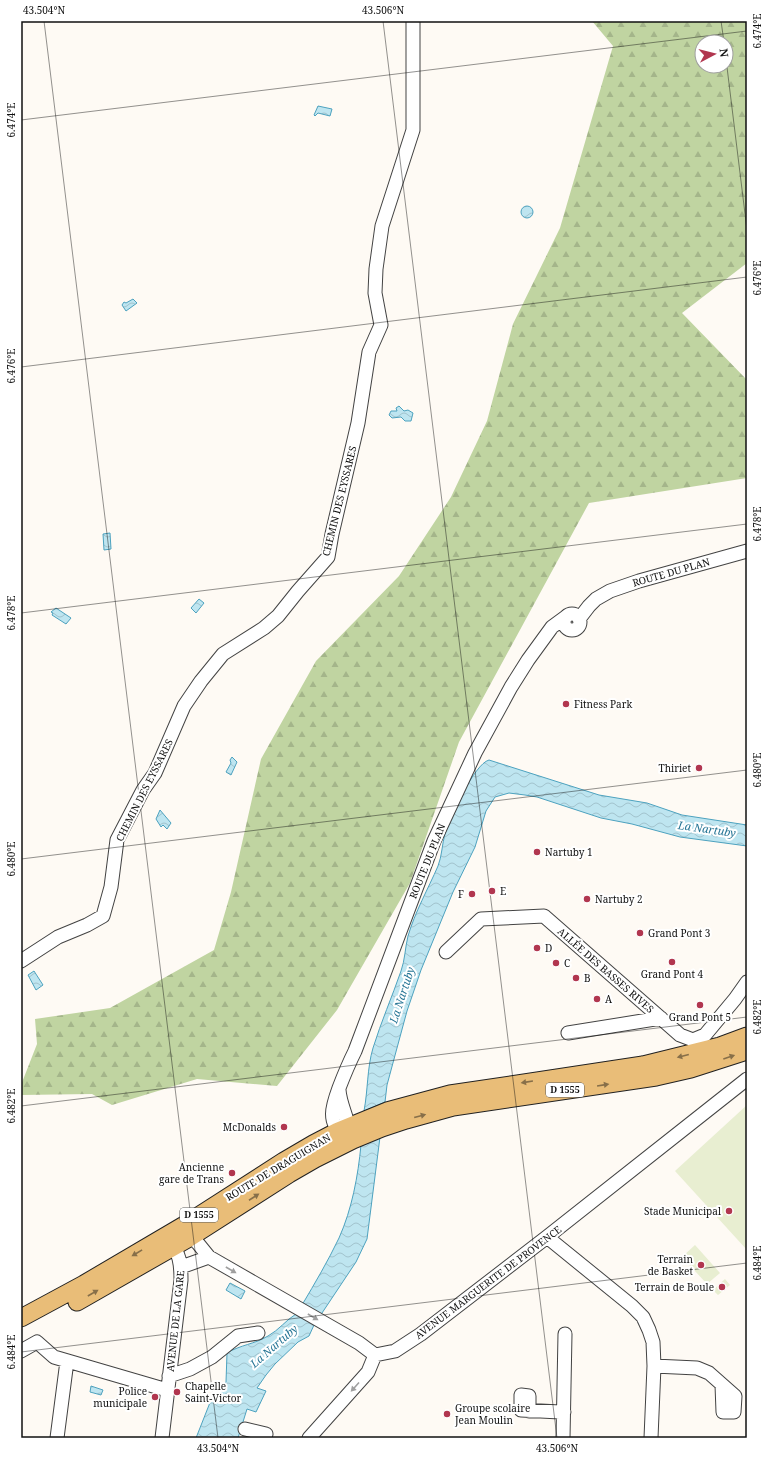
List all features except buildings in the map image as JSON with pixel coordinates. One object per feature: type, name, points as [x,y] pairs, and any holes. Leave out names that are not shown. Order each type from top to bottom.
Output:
[{"type":"main road","name":"ROUTE DE DRAGUIGNAN","points":[[21,1318],[84,1284],[166,1243],[196,1239],[289,1174],[315,1159],[351,1132],[387,1111],[450,1094],[643,1065],[720,1046],[747,1036]]},
{"type":"main road","name":"ROUTE DE DRAGUIGNAN","points":[[21,1330],[90,1295],[166,1243],[186,1224],[284,1161],[351,1132],[382,1128],[453,1107],[656,1077],[691,1069],[747,1050]]},
{"type":"street","name":"CHEMIN DES EYSSARES","points":[[21,961],[58,937],[103,916],[111,886],[117,840],[143,790],[155,773],[184,706],[201,681],[223,654],[264,628],[278,616],[328,557],[358,423],[369,352],[381,325],[375,293],[376,269],[382,226],[413,130],[413,21]]},
{"type":"street","name":"ROUTE DU PLAN","points":[[351,1132],[342,1105],[339,1088],[345,1070],[355,1050],[434,841],[479,746],[511,687],[539,644],[552,627],[570,620],[596,599],[610,591],[639,581],[747,551]]},
{"type":"street","name":"ALLÉE DES BASSES RIVES","points":[[446,952],[481,918],[544,916],[680,1035],[693,1040],[705,1035],[747,982]]},
{"type":"street","points":[[568,1033],[661,1018]]},
{"type":"street","name":"AVENUE MARGUERITE DE PROVENCE","points":[[375,1354],[395,1351],[420,1334],[547,1237],[747,1079]]},
{"type":"street","points":[[246,1186],[226,1206],[202,1222],[200,1225],[196,1239],[209,1257],[359,1343],[375,1354],[368,1372],[309,1438]]},
{"type":"street","points":[[547,1237],[632,1306],[642,1317],[649,1330],[653,1342],[654,1366],[651,1438]]},
{"type":"street","name":"AVENUE DE LA GARE","points":[[162,1438],[182,1280],[180,1258],[166,1243]]},
{"type":"street","points":[[181,1267],[209,1257]]},
{"type":"street","points":[[169,1376],[190,1369],[212,1358],[238,1336],[258,1333]]},
{"type":"street","points":[[563,1438],[565,1334]]},
{"type":"street","points":[[21,1351],[37,1342],[54,1357],[167,1390]]},
{"type":"street","points":[[57,1438],[67,1361]]},
{"type":"street","points":[[654,1366],[697,1368],[709,1373],[722,1385]]},
{"type":"street","points":[[529,1411],[564,1412]]},
{"type":"street","points":[[244,1431],[266,1434],[264,1438]]},
{"type":"green space","points":[[592,21],[747,21],[747,263],[682,313],[747,380],[747,478],[589,503],[459,742],[410,883],[337,1010],[277,1086],[197,1079],[112,1105],[92,1094],[21,1095],[21,1085],[37,1044],[35,1019],[110,1008],[214,950],[231,892],[261,759],[316,661],[399,576],[451,497],[487,421],[513,324],[560,228],[613,46]]},
{"type":"green space","name":"Stade Municipal","points":[[747,1105],[747,1250],[675,1171]]},
{"type":"green space","name":"Terrain de Basket","points":[[695,1245],[720,1273],[707,1284],[682,1257]]},
{"type":"green space","name":"Terrain de Boule","points":[[725,1279],[730,1285],[718,1295],[713,1290]]},
{"type":"water","points":[[318,106],[332,109],[330,116],[318,113],[315,116],[314,115]]},
{"type":"water","points":[[525,206],[529,206],[533,212],[529,218],[525,218],[521,214],[521,210]]},
{"type":"water","points":[[133,299],[137,303],[126,311],[122,305],[124,302],[126,303]]},
{"type":"water","points":[[399,406],[404,411],[408,410],[413,413],[411,421],[405,421],[401,417],[392,418],[389,415],[391,411],[397,411],[396,408]]},
{"type":"water","points":[[110,533],[111,549],[104,550],[103,534]]},
{"type":"water","points":[[199,599],[204,603],[196,613],[191,608]]},
{"type":"water","points":[[56,608],[71,618],[66,624],[52,615],[53,613],[51,612]]},
{"type":"water","points":[[232,757],[237,762],[231,775],[226,772],[231,763],[230,760]]},
{"type":"water","name":"La Nartuby","points":[[489,760],[599,795],[647,803],[682,815],[747,825],[747,846],[680,837],[632,824],[601,818],[537,797],[509,793],[495,797],[486,811],[475,847],[453,892],[421,970],[407,1011],[387,1085],[385,1102],[364,1111],[373,1048],[398,981],[411,927],[438,866],[445,834],[463,792],[476,771]]},
{"type":"water","points":[[160,810],[171,823],[167,829],[163,825],[161,827],[156,819]]},
{"type":"water","points":[[34,971],[43,985],[36,990],[28,975]]},
{"type":"water","points":[[380,1137],[367,1239],[356,1262],[320,1316],[302,1305],[317,1280],[344,1227],[354,1192],[361,1145]]},
{"type":"water","points":[[230,1283],[245,1291],[241,1299],[226,1290]]},
{"type":"water","name":"La Nartuby","points":[[296,1314],[314,1325],[309,1336],[298,1342],[266,1375],[257,1388],[266,1391],[256,1412],[247,1409],[238,1438],[196,1438],[211,1400],[226,1382],[227,1353],[268,1336]]},
{"type":"water","points":[[91,1386],[103,1390],[101,1395],[90,1392]]},
{"type":"place","name":"Fitness Park","points":[[566,704]]},
{"type":"place","name":"Thiriet","points":[[699,768]]},
{"type":"place","name":"Nartuby 1","points":[[537,852]]},
{"type":"place","name":"E","points":[[492,891]]},
{"type":"place","name":"F","points":[[472,894]]},
{"type":"place","name":"Nartuby 2","points":[[587,899]]},
{"type":"place","name":"Grand Pont 3","points":[[640,933]]},
{"type":"place","name":"D","points":[[537,948]]},
{"type":"place","name":"Grand Pont 4","points":[[672,962]]},
{"type":"place","name":"C","points":[[556,963]]},
{"type":"place","name":"B","points":[[576,978]]},
{"type":"place","name":"A","points":[[597,999]]},
{"type":"place","name":"Grand Pont 5","points":[[700,1005]]},
{"type":"place","name":"McDonalds","points":[[284,1127]]},
{"type":"place","name":"Ancienne gare de Trans","points":[[232,1173]]},
{"type":"place","name":"Stade Municipal","points":[[729,1211]]},
{"type":"place","name":"Terrain de Basket","points":[[701,1265]]},
{"type":"place","name":"Terrain de Boule","points":[[722,1287]]},
{"type":"place","name":"Chapelle Saint-Victor","points":[[177,1392]]},
{"type":"place","name":"Police municipale","points":[[155,1397]]},
{"type":"place","name":"Groupe scolaire Jean Moulin","points":[[447,1414]]}]
